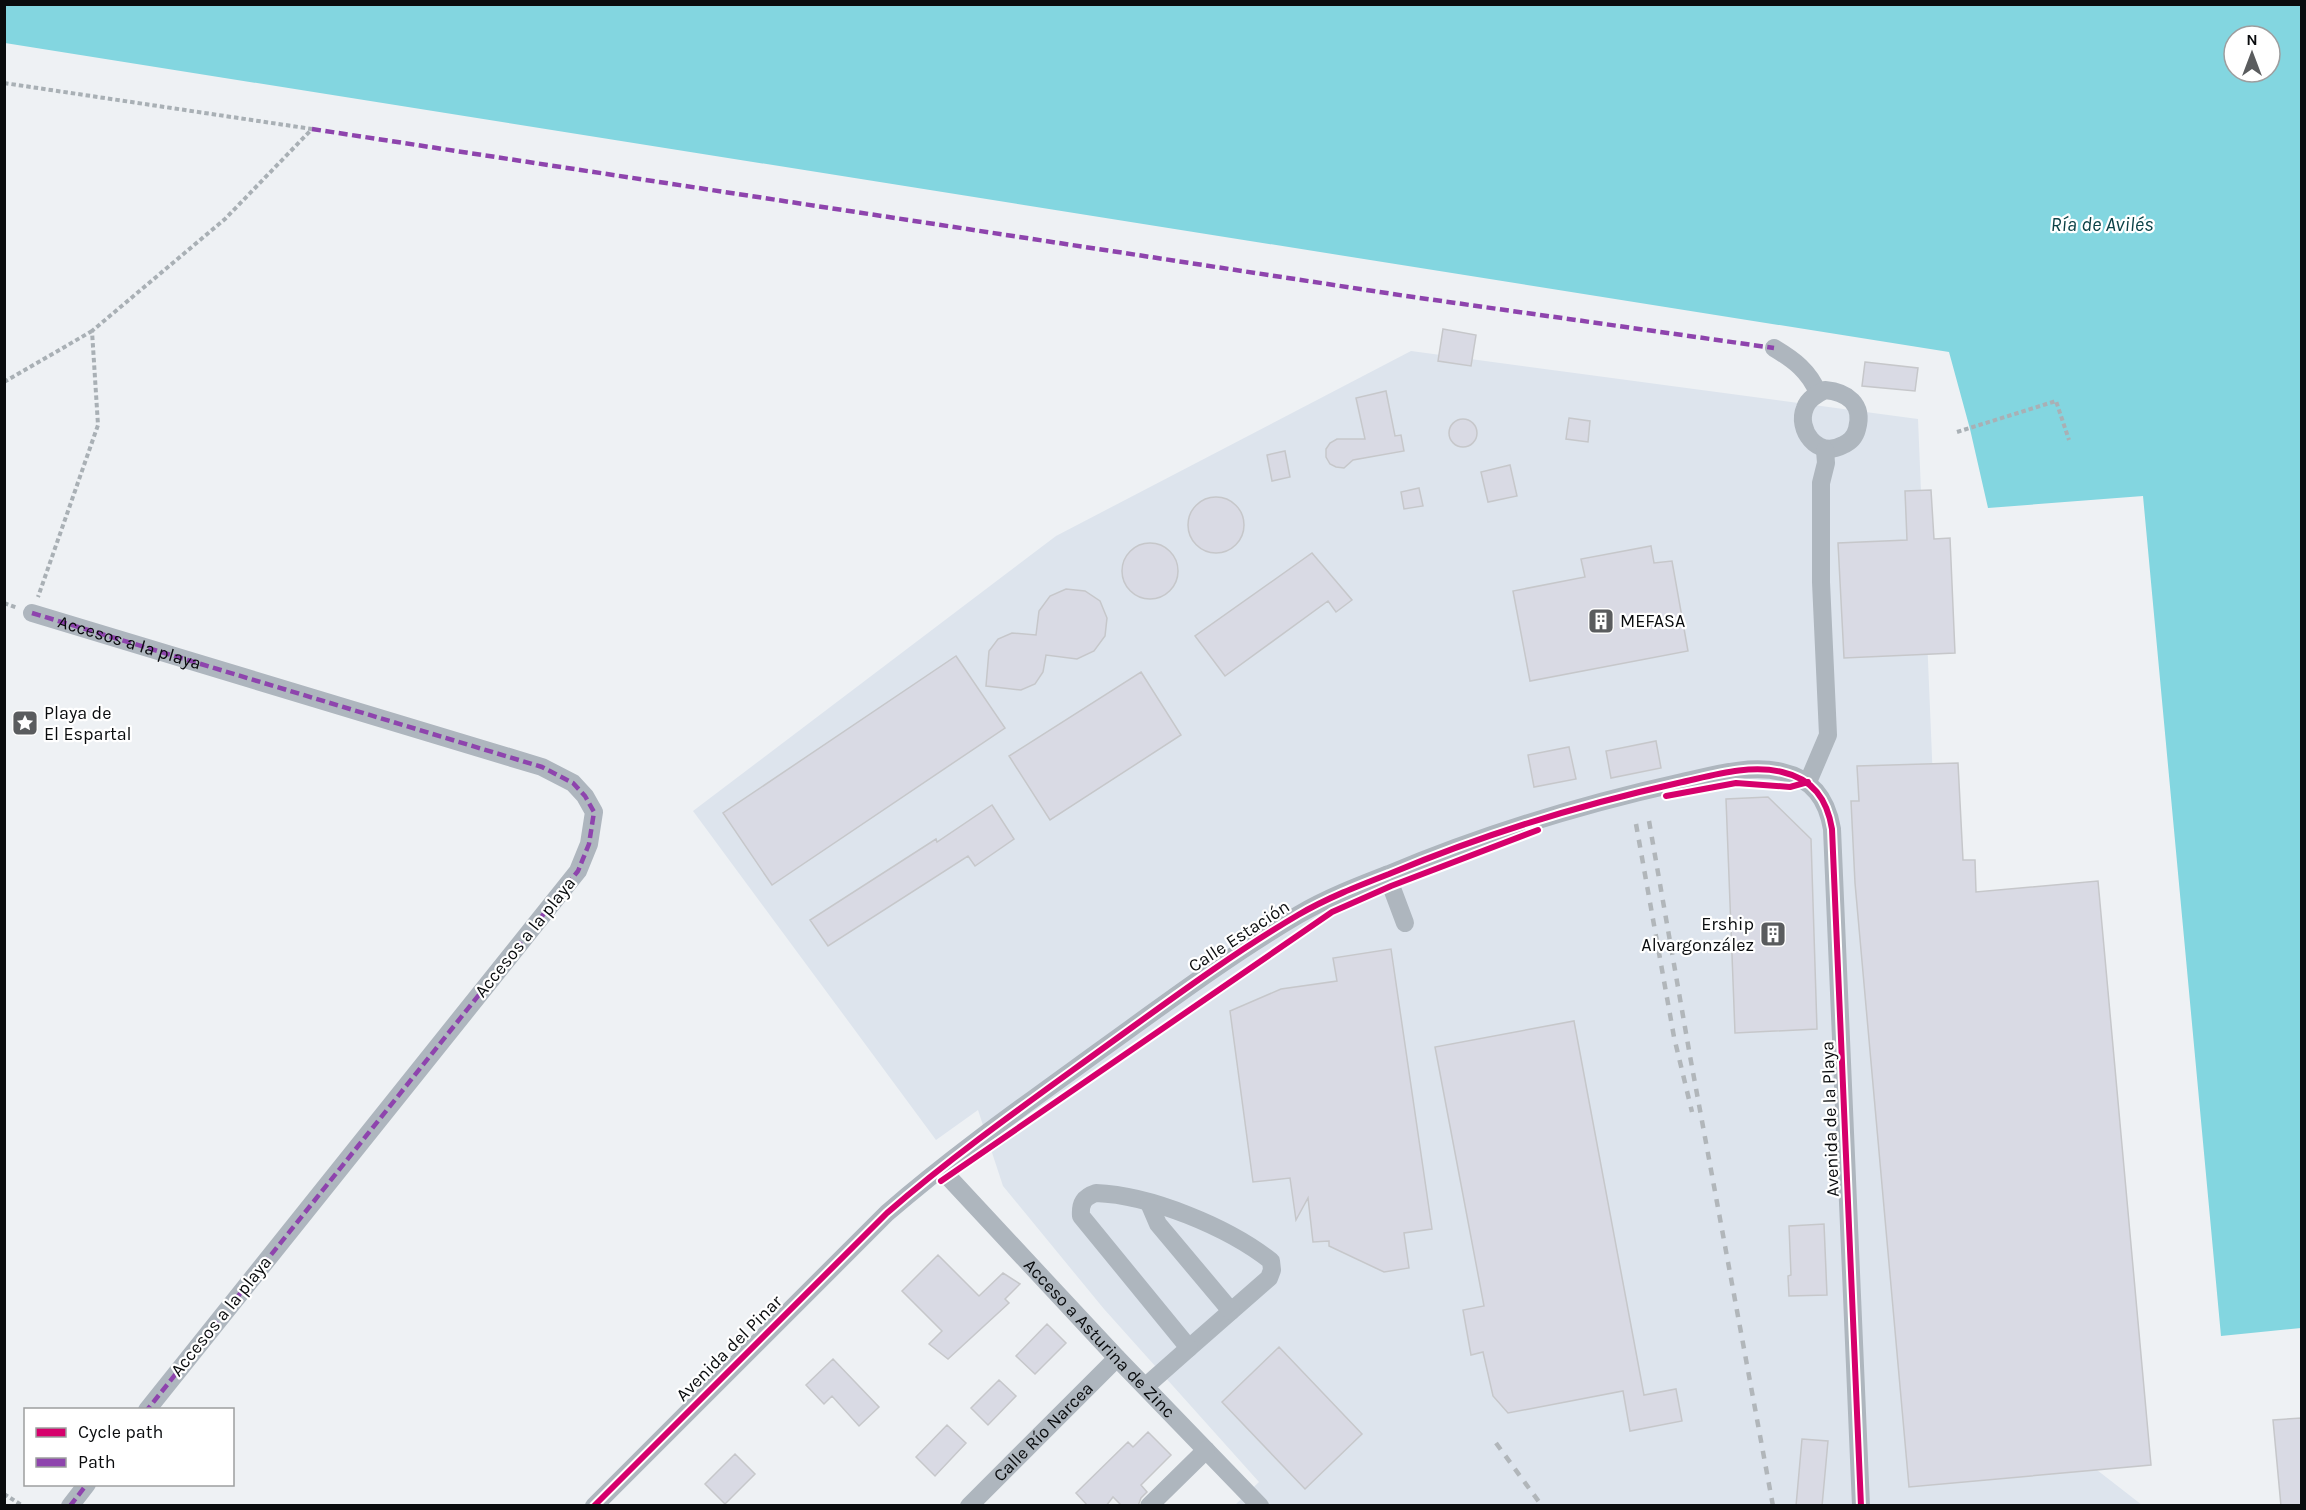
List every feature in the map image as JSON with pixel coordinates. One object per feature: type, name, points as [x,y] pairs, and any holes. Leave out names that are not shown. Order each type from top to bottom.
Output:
[{"type":"street","points":[[1774,348],[1798,363],[1813,381],[1818,393]]},
{"type":"street","points":[[1825,390],[1845,394],[1857,407],[1859,416],[1856,434],[1849,442],[1836,449],[1825,450],[1817,447],[1810,439],[1806,429],[1804,408],[1818,393],[1825,390]]},
{"type":"street","points":[[1808,782],[1828,735],[1821,582],[1821,483],[1826,463],[1825,450]]},
{"type":"street","name":"Accesos a la playa","points":[[32,613],[542,767],[573,783],[585,796],[594,812],[590,844],[578,871],[149,1408]]},
{"type":"street","name":"Calle Estación","points":[[886,1213],[1020,1109],[1184,990],[1245,949],[1316,906],[1487,836],[1630,794],[1732,772],[1767,769],[1808,782]]},
{"type":"street","name":"Avenida de la Playa","points":[[1808,782],[1827,806],[1834,847],[1862,1506]]},
{"type":"street","points":[[1387,875],[1405,923]]},
{"type":"street","name":"Acceso a Asturina de Zinc","points":[[941,1169],[1117,1358],[1260,1506]]},
{"type":"street","points":[[1146,1386],[1269,1278],[1272,1270],[1271,1261],[1222,1230],[1149,1203],[1123,1196],[1095,1193],[1087,1196],[1080,1205],[1081,1216],[1189,1348]]},
{"type":"street","points":[[1149,1203],[1158,1224],[1231,1311]]},
{"type":"street","name":"Avenida del Pinar","points":[[594,1506],[886,1213]]},
{"type":"street","name":"Calle Río Narcea","points":[[969,1506],[1117,1358]]},
{"type":"street","points":[[1149,1506],[1206,1450]]},
{"type":"street","points":[[70,1506],[86,1486]]},
{"type":"path","points":[[4,83],[312,129],[225,219],[92,331],[4,382]]},
{"type":"path","points":[[32,613],[98,425],[92,331]]},
{"type":"path","points":[[1958,432],[2056,400],[2069,440]]},
{"type":"path","points":[[4,1494],[23,1506]]},
{"type":"shaded area","points":[[1411,351],[1918,419],[1957,1361],[2142,1505],[1235,1505],[1259,1482],[1104,1309],[1003,1186],[978,1110],[936,1140],[693,811],[1056,536]]},
{"type":"water","name":"Ría de Avilés","points":[[4,5],[2301,5],[2301,1328],[2221,1336],[2143,496],[1988,508],[1949,352],[5,43]]},
{"type":"building","points":[[1443,329],[1476,335],[1471,366],[1438,361]]},
{"type":"building","points":[[1865,362],[1918,368],[1915,391],[1862,386]]},
{"type":"building","points":[[1386,391],[1395,436],[1401,435],[1404,451],[1353,460],[1344,468],[1330,464],[1326,457],[1326,449],[1330,443],[1337,439],[1365,439],[1356,398]]},
{"type":"building","points":[[1569,418],[1590,421],[1588,442],[1566,439]]},
{"type":"building","points":[[1463,419],[1473,423],[1477,433],[1473,443],[1463,447],[1453,443],[1449,433],[1453,423]]},
{"type":"building","points":[[1285,451],[1290,477],[1272,481],[1267,455]]},
{"type":"building","points":[[1510,465],[1517,496],[1488,502],[1481,472]]},
{"type":"building","points":[[1419,488],[1423,506],[1404,509],[1401,492]]},
{"type":"building","points":[[1931,490],[1934,539],[1950,538],[1955,653],[1844,658],[1838,543],[1907,540],[1905,491]]},
{"type":"building","points":[[1210,497],[1222,497],[1232,501],[1240,509],[1244,525],[1240,541],[1232,549],[1222,553],[1210,553],[1200,549],[1192,541],[1188,531],[1188,519],[1192,509],[1200,501]]},
{"type":"building","points":[[1144,543],[1156,543],[1166,547],[1174,555],[1178,571],[1174,587],[1166,595],[1156,599],[1144,599],[1134,595],[1126,587],[1122,577],[1122,565],[1126,555],[1134,547]]},
{"type":"building","name":"MEFASA","points":[[1651,546],[1654,563],[1672,561],[1688,651],[1530,681],[1513,591],[1585,577],[1581,559]]},
{"type":"building","points":[[1312,553],[1352,600],[1336,612],[1328,601],[1225,676],[1195,636]]},
{"type":"building","points":[[1066,589],[1085,591],[1100,601],[1107,618],[1105,636],[1094,651],[1077,659],[1046,655],[1043,672],[1035,684],[1021,690],[986,686],[989,651],[998,639],[1012,633],[1036,635],[1039,611],[1050,596]]},
{"type":"building","points":[[956,656],[1005,728],[772,885],[723,813]]},
{"type":"building","points":[[1141,672],[1181,735],[1050,820],[1009,756]]},
{"type":"building","points":[[1656,741],[1661,768],[1611,778],[1606,751]]},
{"type":"building","points":[[1569,747],[1576,779],[1534,787],[1528,755]]},
{"type":"building","points":[[1958,763],[1963,860],[1975,860],[1976,892],[2098,881],[2151,1465],[1909,1487],[1855,883],[1851,801],[1859,801],[1857,766]]},
{"type":"building","name":"Ership Alvargonzález","points":[[1768,797],[1811,839],[1817,1029],[1735,1033],[1726,799]]},
{"type":"building","points":[[992,805],[1014,839],[975,866],[968,856],[828,946],[810,920],[936,839],[937,842]]},
{"type":"building","points":[[1391,949],[1432,1229],[1404,1233],[1409,1268],[1384,1272],[1329,1246],[1329,1241],[1313,1242],[1308,1198],[1296,1220],[1290,1178],[1253,1182],[1230,1011],[1281,989],[1337,981],[1333,958]]},
{"type":"building","points":[[1574,1021],[1644,1395],[1676,1389],[1682,1421],[1630,1431],[1623,1391],[1508,1413],[1493,1396],[1483,1352],[1471,1355],[1463,1310],[1484,1306],[1435,1047]]},
{"type":"building","points":[[1824,1224],[1827,1295],[1789,1296],[1788,1276],[1791,1275],[1789,1226]]},
{"type":"building","points":[[938,1255],[979,1296],[1003,1273],[1020,1284],[1005,1299],[1009,1303],[948,1359],[929,1344],[942,1331],[902,1291]]},
{"type":"building","points":[[1047,1324],[1066,1343],[1035,1374],[1016,1356]]},
{"type":"building","points":[[1279,1347],[1362,1434],[1305,1489],[1222,1402]]},
{"type":"building","points":[[833,1359],[879,1407],[859,1426],[832,1396],[824,1404],[806,1385]]},
{"type":"building","points":[[999,1380],[1016,1396],[988,1425],[971,1408]]},
{"type":"building","points":[[2301,1418],[2301,1506],[2281,1506],[2273,1420]]},
{"type":"building","points":[[947,1425],[966,1443],[935,1476],[916,1457]]},
{"type":"building","points":[[1148,1432],[1171,1455],[1141,1485],[1147,1492],[1141,1498],[1138,1506],[1122,1506],[1113,1497],[1106,1506],[1088,1506],[1076,1493],[1128,1442],[1133,1447]]},
{"type":"building","points":[[1802,1439],[1828,1441],[1822,1506],[1796,1506]]},
{"type":"building","points":[[735,1454],[755,1474],[725,1504],[705,1484]]},
{"type":"railway","points":[[1649,821],[1773,1506]]},
{"type":"railway","points":[[1636,824],[1674,1037],[1692,1112]]},
{"type":"railway","points":[[1496,1443],[1542,1506]]},
{"type":"marked path","points":[[312,129],[1406,296],[1774,348]]},
{"type":"marked path","points":[[32,613],[542,767],[573,783],[585,796],[594,812],[589,844],[578,871],[149,1408]]},
{"type":"marked path","points":[[70,1506],[85,1486]]},
{"type":"cycle path","points":[[594,1506],[887,1213],[939,1170],[1020,1109],[1198,980],[1273,930],[1343,893],[1495,834],[1568,811],[1641,792],[1716,774],[1756,769],[1793,775],[1810,785],[1822,800],[1832,829],[1861,1506]]},
{"type":"cycle path","points":[[1666,796],[1736,783],[1790,787],[1808,782]]},
{"type":"cycle path","points":[[941,1181],[1332,912],[1391,886],[1538,830]]},
{"type":"place","name":"MEFASA","points":[[1601,621]]},
{"type":"place","name":"Playa de El Espartal","points":[[25,723]]},
{"type":"place","name":"Ership Alvargonzález","points":[[1773,934]]}]
